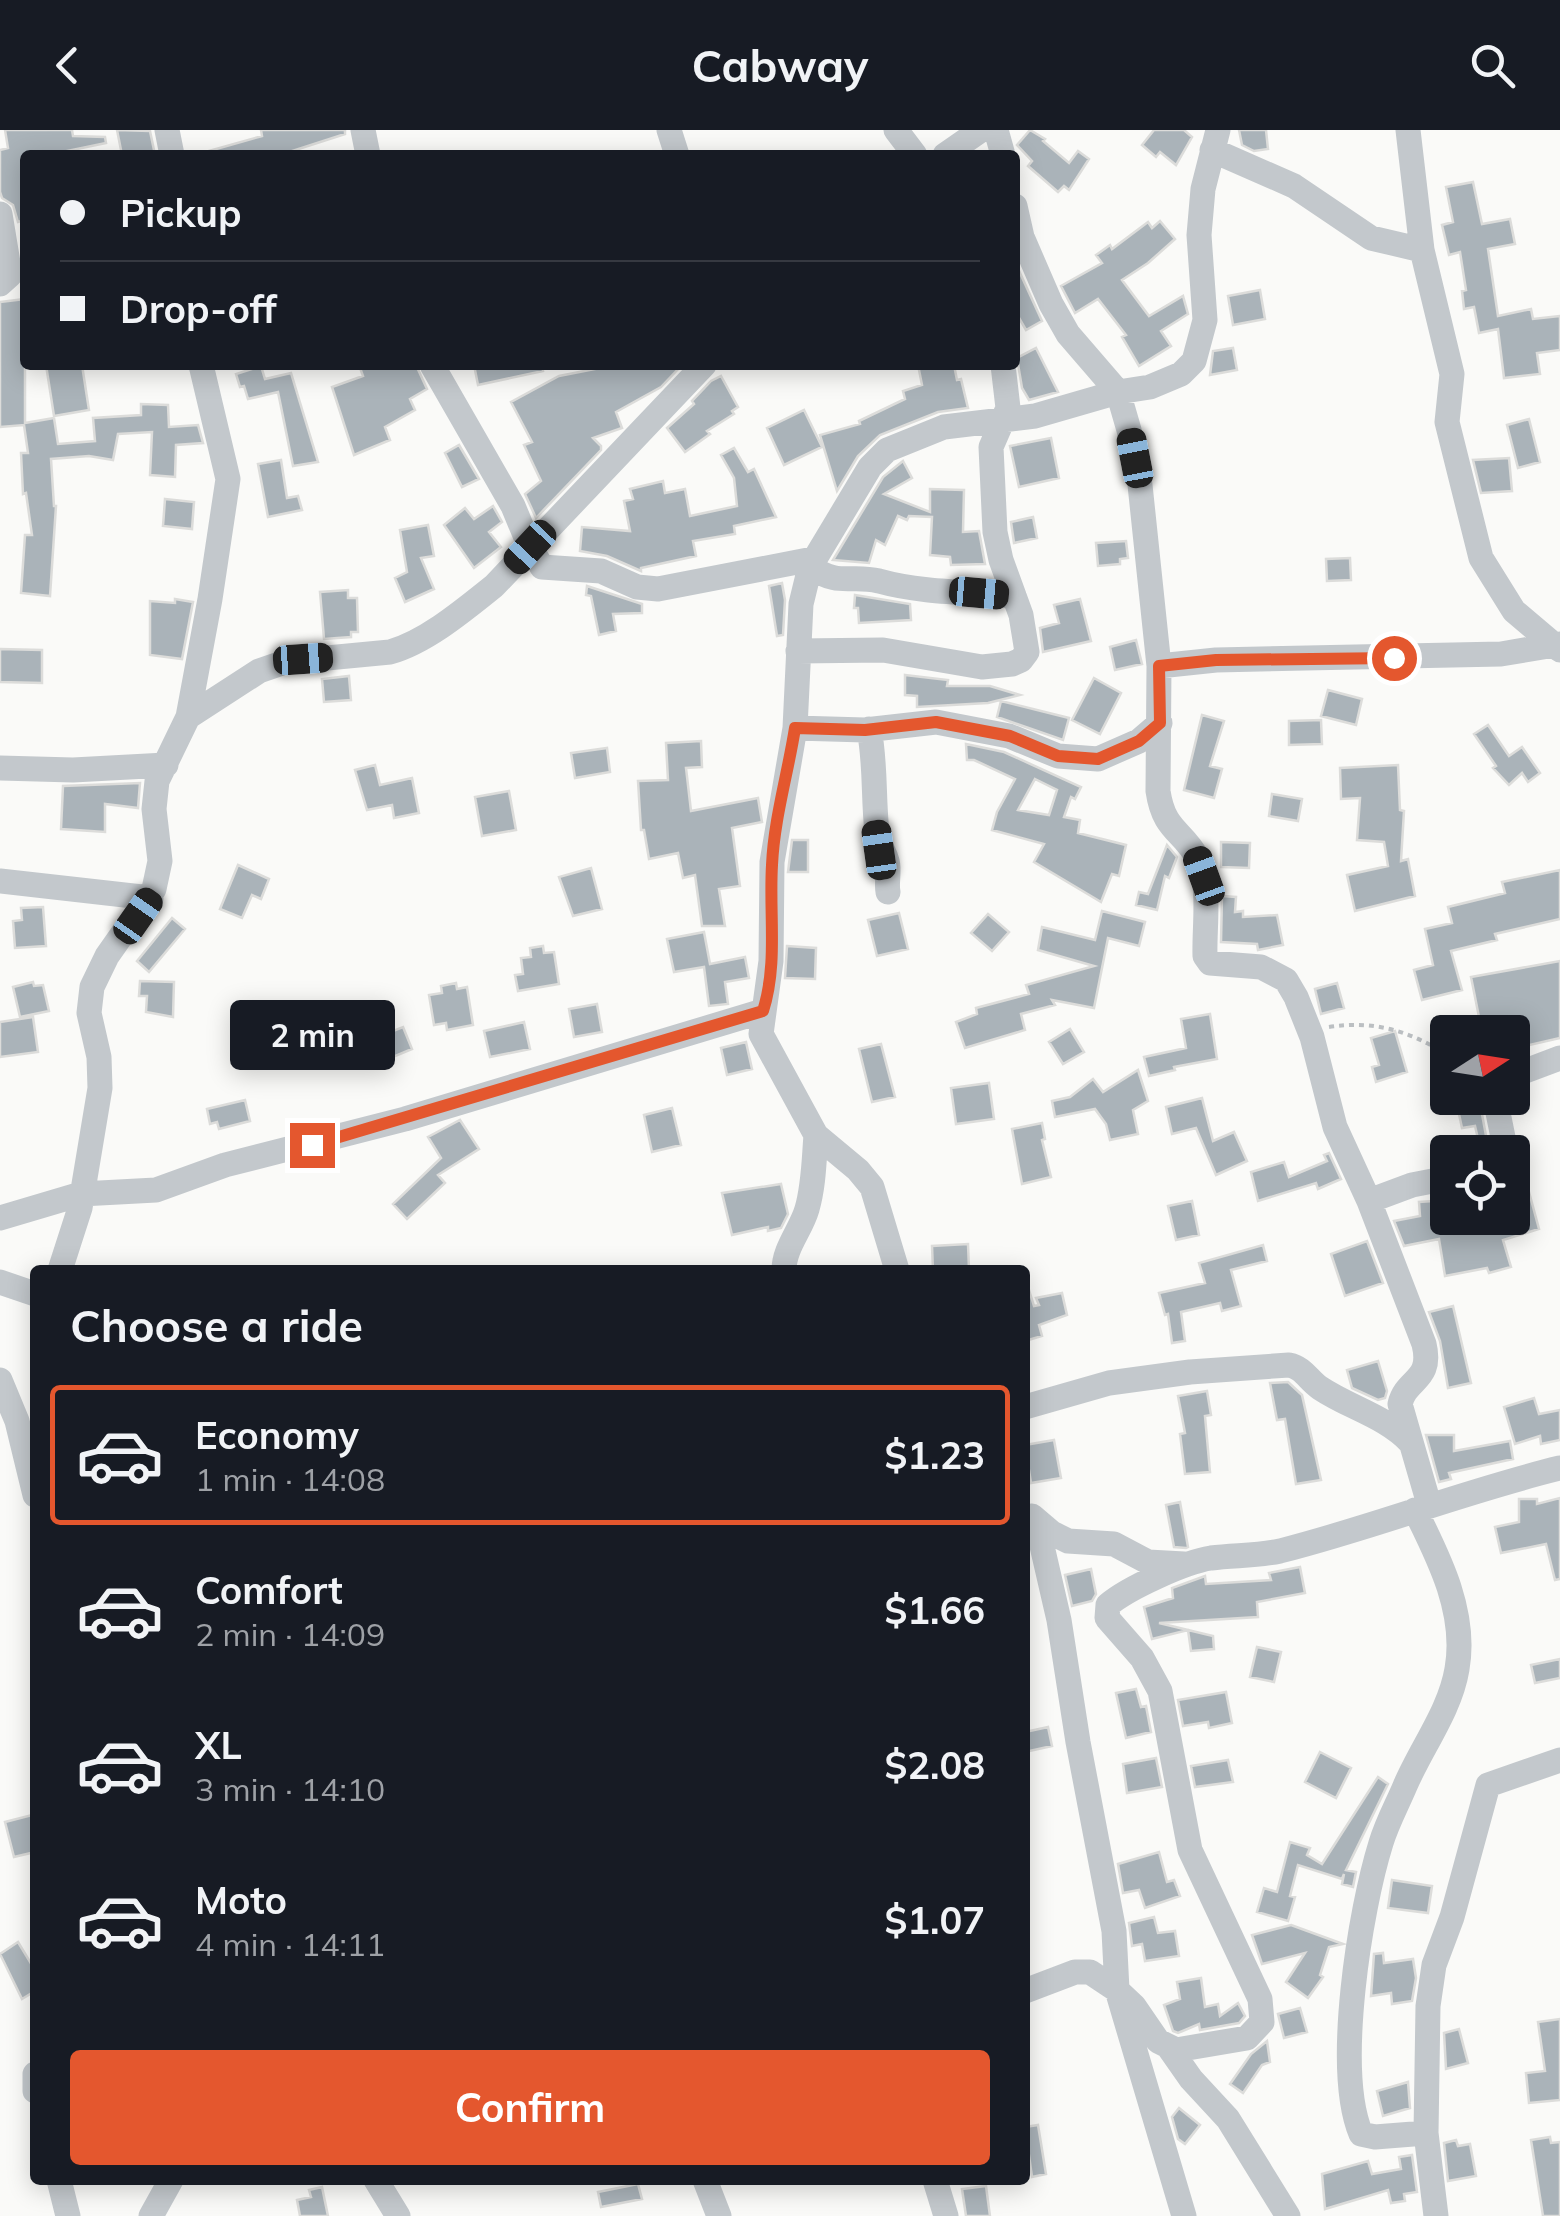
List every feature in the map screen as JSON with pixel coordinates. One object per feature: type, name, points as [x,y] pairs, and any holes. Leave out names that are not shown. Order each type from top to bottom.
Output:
[{"type":"street","points":[[896,130],[911,150]]},
{"type":"street","points":[[952,150],[981,130]]},
{"type":"street","points":[[1408,130],[1422,250],[1452,374],[1447,422],[1481,558],[1514,610],[1558,646]]},
{"type":"street","points":[[896,1265],[872,1187],[816,1135],[762,1041],[771,961],[772,862],[795,728],[802,604],[812,563],[870,468],[886,450],[944,427],[1035,416],[1150,387],[1180,374],[1194,361],[1204,320],[1199,235],[1203,189],[1215,140],[1294,186],[1371,238],[1422,250]]},
{"type":"street","points":[[0,214],[10,275],[0,284]]},
{"type":"street","points":[[1020,228],[1035,271],[1068,334],[1118,392],[1140,485],[1159,666],[1158,792],[1168,824],[1197,856],[1204,876],[1207,960],[1250,964],[1286,980],[1309,1030],[1335,1128],[1369,1201],[1426,1354],[1422,1376],[1400,1398],[1422,1507],[1451,1588],[1458,1668],[1443,1710],[1416,1760],[1381,1843],[1362,1930],[1348,2047],[1348,2085],[1361,2134],[1364,2137],[1426,2133]]},
{"type":"street","points":[[62,1265],[80,1208],[100,1088],[99,1058],[89,1013],[92,987],[113,948],[151,898],[160,861],[154,809],[157,781],[188,717],[210,599],[228,479],[203,370]]},
{"type":"street","points":[[435,370],[513,506],[536,559],[548,569],[601,571],[637,586],[658,589],[812,563]]},
{"type":"street","points":[[188,717],[259,670],[285,662],[404,648],[478,600],[699,370]]},
{"type":"street","points":[[798,651],[883,650],[982,667],[1021,660],[1028,643],[995,532],[991,447],[1008,408],[1004,370]]},
{"type":"street","points":[[812,563],[825,576],[842,581],[1014,596]]},
{"type":"street","points":[[1159,666],[1216,660],[1501,654],[1558,646]]},
{"type":"street","points":[[795,728],[869,730],[948,723],[1010,736],[1058,756],[1098,759],[1139,741],[1160,723]]},
{"type":"street","points":[[869,730],[874,753],[876,830],[879,850],[886,856],[888,892]]},
{"type":"street","points":[[0,768],[74,770],[166,765]]},
{"type":"street","points":[[0,881],[151,898]]},
{"type":"street","points":[[0,1218],[81,1194],[156,1190],[225,1165],[404,1119],[763,1011]]},
{"type":"street","points":[[1530,1069],[1560,1058]]},
{"type":"street","points":[[784,1265],[812,1191],[816,1135]]},
{"type":"street","points":[[1369,1201],[1430,1182]]},
{"type":"street","points":[[0,1282],[30,1292]]},
{"type":"street","points":[[1030,1406],[1122,1381],[1289,1365],[1300,1368],[1322,1390],[1385,1422],[1412,1444]]},
{"type":"street","points":[[0,1380],[17,1421],[30,1474]]},
{"type":"street","points":[[1030,1514],[1068,1541],[1114,1544],[1148,1562],[1184,1564],[1278,1551],[1560,1468]]},
{"type":"street","points":[[1030,1514],[1059,1620],[1114,1930],[1117,1990],[1184,2216]]},
{"type":"street","points":[[1170,2049],[1248,2038],[1260,2027],[1262,2011],[1241,1955],[1190,1850],[1160,1690],[1152,1672],[1117,1632],[1106,1613],[1119,1597],[1184,1564]]},
{"type":"street","points":[[1436,2216],[1426,2133],[1428,2006],[1434,1965],[1452,1917],[1488,1785],[1560,1760]]},
{"type":"street","points":[[1030,1989],[1082,1971],[1117,1990],[1228,2119],[1288,2216]]},
{"type":"street","points":[[60,2185],[68,2216]]},
{"type":"street","points":[[152,2216],[168,2185]]},
{"type":"street","points":[[379,2185],[398,2216]]},
{"type":"street","points":[[707,2185],[719,2216]]},
{"type":"street","points":[[937,2185],[946,2216]]},
{"type":"path","points":[[1309,1030],[1382,1025],[1430,1044]]},
{"type":"building","points":[[5,130],[72,130],[73,136],[105,137],[106,143],[72,150],[20,150],[18,222],[13,205],[0,192],[0,150],[8,148]]},
{"type":"building","points":[[117,130],[150,131],[154,150],[121,150]]},
{"type":"building","points":[[261,130],[345,130],[345,134],[295,150],[213,150],[262,136]]},
{"type":"building","points":[[1030,130],[1069,163],[1078,151],[1089,159],[1069,190],[1064,186],[1058,192],[1028,166],[1032,161],[1017,145]]},
{"type":"building","points":[[1154,130],[1184,130],[1192,137],[1176,165],[1160,152],[1156,157],[1142,145]]},
{"type":"building","points":[[1239,130],[1266,130],[1268,149],[1254,151],[1242,145]]},
{"type":"building","points":[[1473,182],[1482,224],[1510,219],[1515,244],[1488,249],[1498,316],[1531,309],[1533,319],[1560,316],[1560,350],[1537,353],[1540,374],[1504,378],[1498,329],[1479,333],[1474,307],[1464,309],[1462,291],[1466,290],[1460,252],[1449,255],[1442,225],[1453,222],[1446,187]]},
{"type":"building","points":[[1160,221],[1175,239],[1122,280],[1149,316],[1183,296],[1188,314],[1161,331],[1171,346],[1139,366],[1122,337],[1126,335],[1098,299],[1075,313],[1061,286],[1102,263],[1096,255],[1110,245],[1112,249],[1148,222],[1152,228]]},
{"type":"building","points":[[1020,273],[1042,321],[1026,330],[1020,320]]},
{"type":"building","points":[[1260,290],[1265,319],[1233,325],[1228,296]]},
{"type":"building","points":[[20,300],[25,423],[54,418],[58,444],[95,441],[93,418],[141,415],[141,404],[168,405],[169,427],[198,425],[203,443],[176,445],[175,477],[150,475],[152,432],[118,434],[113,460],[89,456],[51,459],[56,506],[50,596],[21,593],[25,535],[32,535],[26,493],[23,494],[21,453],[28,453],[24,425],[0,427],[0,302]]},
{"type":"building","points":[[1036,348],[1058,392],[1029,400],[1022,388],[1020,356]]},
{"type":"building","points":[[1233,348],[1237,370],[1210,375],[1213,351]]},
{"type":"building","points":[[47,370],[83,370],[89,410],[54,416]]},
{"type":"building","points":[[262,370],[265,379],[291,373],[318,462],[293,466],[278,392],[248,399],[236,374]]},
{"type":"building","points":[[361,370],[418,370],[427,389],[410,399],[415,410],[385,427],[390,440],[354,455],[332,387],[363,376]]},
{"type":"building","points":[[475,370],[543,370],[543,371],[478,385]]},
{"type":"building","points":[[590,370],[677,370],[661,387],[616,412],[622,428],[593,438],[601,450],[536,518],[525,494],[541,481],[524,445],[532,442],[511,402],[559,376]]},
{"type":"building","points":[[919,370],[955,370],[968,408],[938,412],[880,435],[858,456],[837,491],[820,435],[860,424],[859,421],[905,399],[903,391],[922,385]]},
{"type":"building","points":[[721,376],[738,407],[685,452],[667,428],[694,404],[692,401],[711,381]]},
{"type":"building","points":[[804,410],[822,447],[784,465],[767,428]]},
{"type":"building","points":[[1529,419],[1540,462],[1518,468],[1507,425]]},
{"type":"building","points":[[1051,438],[1059,478],[1019,487],[1010,446]]},
{"type":"building","points":[[459,445],[479,479],[462,487],[445,453]]},
{"type":"building","points":[[734,448],[748,472],[754,469],[776,517],[734,526],[735,534],[693,541],[696,556],[641,571],[607,556],[580,551],[582,527],[630,531],[624,501],[633,499],[630,489],[663,481],[665,493],[685,489],[690,516],[737,506],[734,478],[721,455]]},
{"type":"building","points":[[1509,458],[1512,491],[1481,493],[1473,460]]},
{"type":"building","points":[[281,460],[287,498],[298,496],[302,510],[268,517],[258,464]]},
{"type":"building","points":[[903,461],[912,478],[884,494],[930,512],[930,489],[964,490],[963,532],[979,531],[985,564],[951,565],[950,557],[930,555],[932,517],[909,516],[907,520],[898,516],[885,545],[876,540],[869,563],[833,560],[883,477]]},
{"type":"building","points":[[165,499],[194,502],[192,529],[163,526]]},
{"type":"building","points":[[493,506],[502,522],[489,532],[501,547],[474,568],[444,525],[465,508],[474,519]]},
{"type":"building","points":[[1033,517],[1037,538],[1014,543],[1011,522]]},
{"type":"building","points":[[428,525],[434,556],[421,558],[434,589],[405,602],[395,578],[407,572],[400,530]]},
{"type":"building","points":[[1126,541],[1128,558],[1120,559],[1120,564],[1098,566],[1096,543]]},
{"type":"building","points":[[1350,558],[1351,580],[1327,581],[1326,559]]},
{"type":"building","points":[[782,583],[783,635],[777,636],[769,586]]},
{"type":"building","points":[[587,586],[642,604],[642,613],[613,614],[616,631],[599,635],[591,596],[586,595]]},
{"type":"building","points":[[348,590],[348,598],[357,598],[358,632],[351,632],[351,637],[324,639],[320,592]]},
{"type":"building","points":[[855,595],[910,604],[911,620],[859,623]]},
{"type":"building","points":[[175,599],[193,602],[182,659],[150,655],[150,601],[175,603]]},
{"type":"building","points":[[1080,599],[1091,641],[1043,652],[1040,628],[1059,623],[1054,605]]},
{"type":"building","points":[[1136,640],[1142,664],[1115,670],[1110,647]]},
{"type":"building","points":[[0,649],[42,650],[42,683],[0,682]]},
{"type":"building","points":[[905,675],[948,680],[947,686],[990,686],[1020,695],[988,703],[917,707],[917,696],[905,695]]},
{"type":"building","points":[[349,676],[351,700],[324,702],[322,679]]},
{"type":"building","points":[[1094,678],[1121,693],[1100,734],[1072,720]]},
{"type":"building","points":[[1328,690],[1362,699],[1356,725],[1321,716]]},
{"type":"building","points":[[1001,701],[1069,718],[1063,740],[997,717]]},
{"type":"building","points":[[1202,715],[1224,721],[1210,766],[1222,769],[1214,798],[1184,790]]},
{"type":"building","points":[[1321,720],[1322,744],[1289,745],[1289,721]]},
{"type":"building","points":[[1488,725],[1509,756],[1522,747],[1540,773],[1528,782],[1522,773],[1509,785],[1493,768],[1496,766],[1474,734]]},
{"type":"building","points":[[701,741],[702,767],[686,768],[691,811],[758,798],[762,822],[732,828],[740,886],[719,889],[725,926],[702,926],[695,875],[683,878],[678,853],[649,859],[641,830],[638,781],[668,780],[666,743]]},
{"type":"building","points":[[966,744],[1004,752],[1081,787],[1075,799],[1071,797],[1064,817],[1080,820],[1078,833],[1126,845],[1119,876],[1112,874],[1101,902],[1034,862],[1044,844],[992,830],[1015,779],[967,760]],"holes":[[[1035,779],[1057,790],[1049,815],[1018,810]]]},
{"type":"building","points":[[607,748],[610,772],[575,778],[571,753]]},
{"type":"building","points":[[375,765],[380,785],[412,778],[419,813],[394,818],[392,805],[367,810],[355,770]]},
{"type":"building","points":[[1398,765],[1400,810],[1404,811],[1401,861],[1408,859],[1415,896],[1355,911],[1347,875],[1388,866],[1384,842],[1357,840],[1360,798],[1341,799],[1340,768]]},
{"type":"building","points":[[140,783],[138,808],[105,804],[105,832],[61,829],[63,786]]},
{"type":"building","points":[[509,791],[516,830],[482,836],[475,797]]},
{"type":"building","points":[[1272,794],[1302,799],[1298,821],[1269,816]]},
{"type":"building","points":[[792,840],[808,840],[808,872],[788,872]]},
{"type":"building","points":[[1221,842],[1250,843],[1249,868],[1221,867]]},
{"type":"building","points":[[1167,845],[1177,857],[1169,878],[1165,876],[1157,910],[1136,905],[1139,892],[1148,894]]},
{"type":"building","points":[[238,865],[269,879],[261,899],[252,895],[242,918],[220,909]]},
{"type":"building","points":[[591,868],[602,909],[573,916],[559,877]]},
{"type":"building","points":[[1560,870],[1560,919],[1495,934],[1497,940],[1451,951],[1462,990],[1422,1000],[1414,970],[1433,965],[1425,929],[1452,923],[1448,907],[1505,893],[1502,882]]},
{"type":"building","points":[[1222,896],[1236,897],[1235,912],[1243,911],[1243,917],[1277,915],[1283,945],[1258,950],[1257,944],[1221,942]]},
{"type":"building","points":[[43,907],[46,946],[15,948],[13,921],[22,920],[21,908]]},
{"type":"building","points":[[1102,911],[1145,922],[1139,946],[1108,938],[1094,1008],[1052,1000],[1055,1005],[1021,1014],[1025,1030],[965,1048],[956,1022],[977,1014],[976,1008],[1029,994],[1026,985],[1094,966],[1038,950],[1042,927],[1095,940]]},
{"type":"building","points":[[899,913],[908,949],[877,956],[868,920]]},
{"type":"building","points":[[988,914],[1009,932],[992,951],[971,933]]},
{"type":"building","points":[[172,918],[185,929],[149,972],[137,961]]},
{"type":"building","points":[[704,932],[710,964],[745,957],[749,978],[725,982],[728,1004],[709,1006],[704,967],[674,972],[667,939]]},
{"type":"building","points":[[543,946],[544,953],[554,952],[559,984],[518,991],[515,975],[523,974],[521,958],[531,957],[530,948]]},
{"type":"building","points":[[787,946],[816,948],[815,979],[785,978]]},
{"type":"building","points":[[1560,961],[1560,1038],[1530,1045],[1530,1015],[1479,1015],[1471,977]]},
{"type":"building","points":[[140,981],[174,982],[173,1017],[146,1012],[147,996],[139,996]]},
{"type":"building","points":[[33,982],[34,986],[43,985],[49,1011],[20,1017],[13,987]]},
{"type":"building","points":[[456,983],[457,989],[467,987],[473,1025],[447,1030],[446,1023],[434,1025],[429,995],[442,993],[441,986]]},
{"type":"building","points":[[1337,983],[1344,1008],[1321,1014],[1315,989]]},
{"type":"building","points":[[597,1004],[602,1032],[574,1037],[569,1009]]},
{"type":"building","points":[[1210,1014],[1217,1059],[1149,1076],[1144,1057],[1186,1048],[1181,1019]]},
{"type":"building","points":[[33,1017],[38,1052],[0,1057],[0,1022]]},
{"type":"building","points":[[524,1022],[530,1049],[490,1057],[484,1031]]},
{"type":"building","points":[[403,1027],[412,1049],[393,1057],[383,1035]]},
{"type":"building","points":[[1070,1029],[1084,1052],[1063,1064],[1049,1042]]},
{"type":"building","points":[[1395,1031],[1407,1072],[1376,1082],[1372,1067],[1379,1065],[1371,1038]]},
{"type":"building","points":[[746,1042],[752,1069],[727,1075],[721,1048]]},
{"type":"building","points":[[881,1044],[895,1097],[872,1102],[859,1049]]},
{"type":"building","points":[[1138,1070],[1148,1101],[1133,1110],[1138,1134],[1110,1140],[1106,1124],[1095,1109],[1055,1117],[1052,1101],[1070,1097],[1093,1079],[1103,1092]]},
{"type":"building","points":[[989,1083],[994,1119],[956,1124],[951,1088]]},
{"type":"building","points":[[1202,1098],[1213,1141],[1234,1132],[1247,1161],[1216,1175],[1196,1128],[1172,1134],[1166,1107]]},
{"type":"building","points":[[245,1100],[250,1121],[219,1129],[217,1122],[210,1124],[207,1109]]},
{"type":"building","points":[[672,1108],[681,1145],[652,1152],[644,1115]]},
{"type":"building","points":[[1459,1115],[1482,1115],[1486,1135],[1477,1135],[1475,1126],[1462,1128]]},
{"type":"building","points":[[460,1120],[479,1149],[438,1175],[445,1183],[407,1219],[393,1204],[441,1158],[428,1137]]},
{"type":"building","points":[[1042,1123],[1051,1177],[1022,1184],[1012,1129]]},
{"type":"building","points":[[1329,1153],[1341,1179],[1318,1189],[1316,1183],[1258,1201],[1251,1172],[1284,1162],[1289,1177],[1327,1161],[1324,1155]]},
{"type":"building","points":[[781,1184],[788,1214],[781,1228],[732,1235],[722,1193]]},
{"type":"building","points":[[1530,1196],[1539,1229],[1530,1232]]},
{"type":"building","points":[[1192,1201],[1199,1235],[1176,1240],[1168,1206]]},
{"type":"building","points":[[1430,1201],[1430,1235],[1519,1235],[1503,1240],[1511,1267],[1445,1276],[1439,1239],[1404,1246],[1394,1221],[1420,1216],[1419,1202]]},
{"type":"building","points":[[1367,1241],[1383,1283],[1345,1296],[1331,1254]]},
{"type":"building","points":[[968,1244],[969,1265],[933,1265],[932,1246]]},
{"type":"building","points":[[1263,1245],[1267,1261],[1231,1270],[1241,1306],[1222,1311],[1220,1303],[1181,1312],[1185,1341],[1172,1343],[1168,1314],[1165,1315],[1159,1293],[1205,1283],[1199,1263]]},
{"type":"building","points":[[1030,1293],[1034,1306],[1039,1305],[1036,1298],[1062,1293],[1067,1315],[1039,1325],[1042,1336],[1030,1340]]},
{"type":"building","points":[[1453,1306],[1471,1383],[1448,1388],[1440,1341],[1429,1312]]},
{"type":"building","points":[[1378,1361],[1387,1391],[1385,1398],[1378,1400],[1352,1388],[1347,1370]]},
{"type":"building","points":[[1288,1382],[1302,1395],[1321,1480],[1296,1484],[1285,1419],[1277,1420],[1270,1383]]},
{"type":"building","points":[[1207,1391],[1211,1415],[1205,1416],[1210,1472],[1185,1474],[1180,1434],[1185,1433],[1178,1396]]},
{"type":"building","points":[[1534,1398],[1539,1414],[1560,1410],[1560,1440],[1541,1444],[1540,1436],[1515,1444],[1504,1407]]},
{"type":"building","points":[[1426,1435],[1454,1435],[1454,1451],[1510,1441],[1513,1459],[1449,1473],[1451,1479],[1439,1482]]},
{"type":"building","points":[[1054,1440],[1061,1478],[1031,1483],[1030,1444]]},
{"type":"building","points":[[1560,1498],[1560,1579],[1555,1580],[1546,1544],[1501,1553],[1495,1527],[1519,1522],[1519,1499],[1537,1499],[1537,1504]]},
{"type":"building","points":[[1180,1502],[1186,1548],[1174,1547],[1166,1505]]},
{"type":"building","points":[[1300,1567],[1305,1593],[1257,1602],[1258,1617],[1159,1623],[1213,1636],[1214,1649],[1191,1651],[1188,1630],[1152,1639],[1144,1607],[1173,1598],[1172,1588],[1205,1576],[1206,1584],[1271,1580],[1269,1573]]},
{"type":"building","points":[[1091,1569],[1096,1594],[1092,1601],[1072,1606],[1065,1575]]},
{"type":"building","points":[[1257,1647],[1281,1652],[1274,1682],[1250,1677]]},
{"type":"building","points":[[1560,1659],[1560,1678],[1535,1683],[1531,1665]]},
{"type":"building","points":[[1136,1689],[1141,1707],[1146,1706],[1151,1732],[1126,1738],[1116,1693]]},
{"type":"building","points":[[1226,1692],[1232,1723],[1209,1728],[1208,1722],[1183,1726],[1178,1700]]},
{"type":"building","points":[[1048,1727],[1052,1746],[1030,1751],[1030,1731]]},
{"type":"building","points":[[1320,1752],[1351,1768],[1336,1798],[1305,1782]]},
{"type":"building","points":[[1156,1758],[1162,1787],[1127,1793],[1123,1764]]},
{"type":"building","points":[[1228,1760],[1233,1782],[1195,1787],[1191,1766]]},
{"type":"building","points":[[1378,1777],[1388,1784],[1346,1870],[1356,1872],[1353,1887],[1342,1884],[1344,1874],[1342,1879],[1298,1865],[1288,1921],[1257,1912],[1264,1888],[1277,1892],[1290,1842],[1310,1848],[1307,1855],[1322,1864]]},
{"type":"building","points":[[30,1816],[30,1853],[14,1857],[5,1822]]},
{"type":"building","points":[[1159,1852],[1167,1882],[1174,1880],[1180,1896],[1145,1908],[1139,1890],[1123,1893],[1118,1864]]},
{"type":"building","points":[[1392,1880],[1432,1886],[1428,1913],[1388,1908]]},
{"type":"building","points":[[1154,1917],[1158,1933],[1175,1931],[1179,1956],[1145,1961],[1142,1944],[1132,1946],[1129,1923]]},
{"type":"building","points":[[1291,1925],[1343,1944],[1329,1947],[1320,1975],[1323,1977],[1308,1998],[1286,1982],[1305,1953],[1262,1964],[1252,1935]]},
{"type":"building","points":[[18,1942],[30,1962],[30,1994],[22,1999],[0,1954]]},
{"type":"building","points":[[1383,1953],[1384,1963],[1413,1959],[1416,1978],[1412,2001],[1392,2004],[1391,1993],[1371,1996],[1374,1954]]},
{"type":"building","points":[[1201,1978],[1205,2007],[1218,2004],[1220,2016],[1238,2003],[1245,2016],[1239,2023],[1200,2030],[1199,2024],[1178,2033],[1173,2031],[1164,2005],[1180,1999],[1177,1982]]},
{"type":"building","points":[[1300,2008],[1307,2032],[1284,2038],[1278,2014]]},
{"type":"building","points":[[1560,2019],[1560,2100],[1529,2103],[1526,2073],[1545,2071],[1538,2022]]},
{"type":"building","points":[[1459,2029],[1468,2063],[1446,2069],[1444,2033]]},
{"type":"building","points":[[1267,2041],[1270,2062],[1262,2065],[1243,2093],[1230,2084],[1251,2054]]},
{"type":"building","points":[[1408,2082],[1410,2108],[1383,2116],[1377,2091]]},
{"type":"building","points":[[1179,2108],[1200,2125],[1185,2144],[1178,2139],[1172,2117]]},
{"type":"building","points":[[1038,2125],[1046,2174],[1032,2177],[1030,2163],[1030,2126]]},
{"type":"building","points":[[1550,2137],[1551,2143],[1560,2142],[1560,2216],[1543,2216],[1531,2140]]},
{"type":"building","points":[[1456,2140],[1458,2146],[1470,2144],[1476,2176],[1448,2181],[1444,2143]]},
{"type":"building","points":[[1412,2155],[1417,2192],[1404,2194],[1405,2201],[1391,2203],[1388,2190],[1325,2209],[1322,2174],[1368,2161],[1372,2174],[1401,2169],[1399,2157]]},
{"type":"building","points":[[638,2185],[642,2199],[601,2207],[598,2192]]},
{"type":"building","points":[[986,2186],[990,2216],[966,2216],[962,2189]]},
{"type":"building","points":[[322,2187],[328,2216],[300,2216],[297,2200],[311,2197],[309,2190]]},
{"type":"route","points":[[312,1145],[763,1011],[771,961],[772,862],[795,728],[865,730],[936,722],[1010,736],[1058,756],[1098,759],[1139,741],[1160,723],[1159,666],[1216,660],[1394,658]]}]
